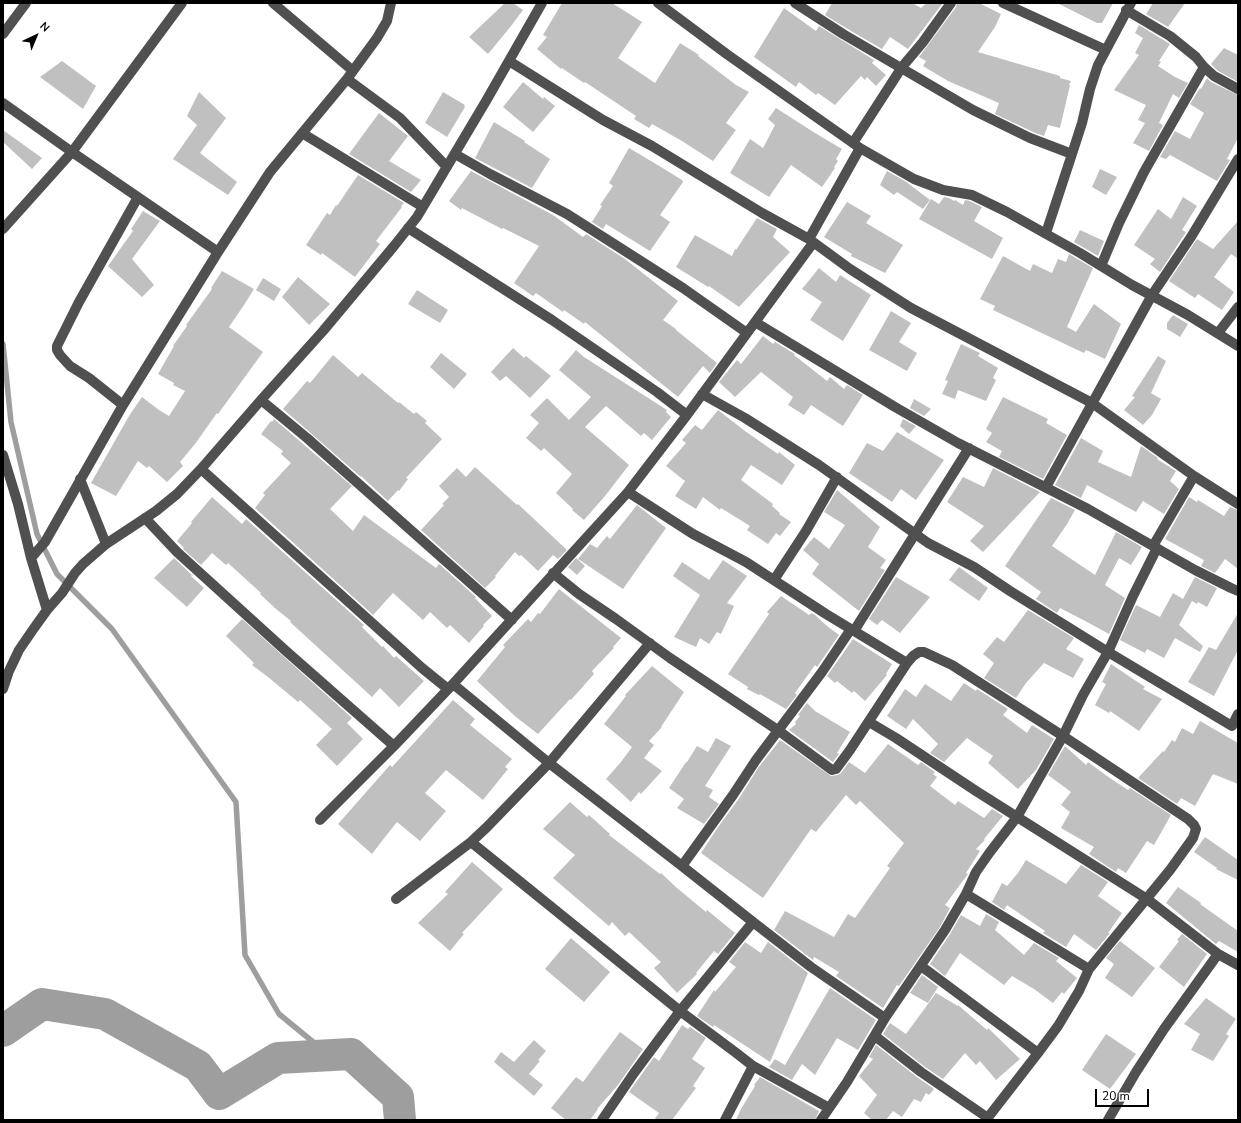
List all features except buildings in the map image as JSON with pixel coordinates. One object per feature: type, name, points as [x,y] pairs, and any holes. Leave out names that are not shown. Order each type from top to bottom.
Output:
[{"type":"street","points":[[3,34],[26,3]]},
{"type":"street","points":[[3,229],[72,152],[182,3]]},
{"type":"street","points":[[273,3],[400,118],[447,167]]},
{"type":"street","points":[[34,554],[45,542],[124,405],[218,252],[270,172],[350,74],[377,38],[387,21],[391,3]]},
{"type":"street","points":[[3,689],[9,671],[19,650],[47,610],[62,593],[75,573],[87,560],[106,544],[177,494],[202,469],[323,331],[408,228],[456,154],[510,62],[542,3]]},
{"type":"street","points":[[658,3],[728,55],[856,145],[914,178],[943,190],[972,195],[1046,233],[1132,286],[1152,295],[1218,332],[1238,346]]},
{"type":"street","points":[[795,3],[843,34],[902,67],[973,110],[1030,138],[1072,154]]},
{"type":"street","points":[[320,820],[450,687],[628,492],[747,333],[811,241],[856,145],[902,67],[923,42],[951,3]]},
{"type":"street","points":[[1003,3],[1015,6],[1106,50]]},
{"type":"street","points":[[1046,233],[1082,123],[1090,89],[1098,65],[1128,7],[1170,36],[1196,57],[1214,76],[1238,89]]},
{"type":"street","points":[[510,62],[604,120],[652,146],[811,241],[850,269],[911,308],[1092,403],[1194,476],[1238,504]]},
{"type":"street","points":[[1101,266],[1119,223],[1144,172],[1204,67]]},
{"type":"street","points":[[3,103],[218,252]]},
{"type":"street","points":[[302,133],[423,207]]},
{"type":"street","points":[[456,154],[490,174],[567,214],[683,288],[747,333]]},
{"type":"street","points":[[1046,487],[1152,295],[1191,237],[1238,159]]},
{"type":"street","points":[[124,405],[89,378],[70,366],[60,355],[57,350],[57,346],[79,302],[138,197]]},
{"type":"street","points":[[408,228],[552,320],[657,392],[687,415]]},
{"type":"street","points":[[1218,332],[1238,307]]},
{"type":"street","points":[[755,322],[895,407],[969,448],[1088,509],[1202,574],[1238,591]]},
{"type":"street","points":[[702,394],[745,418],[837,477],[928,543],[974,567],[1108,652],[1232,726],[1238,714]]},
{"type":"street","points":[[261,400],[512,620]]},
{"type":"street","points":[[682,866],[756,760],[853,630],[969,448]]},
{"type":"street","points":[[3,455],[34,554],[47,610]]},
{"type":"street","points":[[202,469],[422,668],[450,687],[812,967],[885,1018]]},
{"type":"street","points":[[821,1120],[847,1082],[885,1018],[945,930],[966,894],[976,872],[1017,816],[1063,736],[1083,695],[1108,652],[1155,547],[1194,476]]},
{"type":"street","points":[[774,580],[806,531],[837,477]]},
{"type":"street","points":[[80,479],[106,544]]},
{"type":"street","points":[[628,492],[693,534],[746,562],[826,614],[907,663]]},
{"type":"street","points":[[145,518],[177,552],[394,746]]},
{"type":"street","points":[[553,574],[712,688],[778,731],[832,770],[836,769],[869,722],[907,663],[919,652],[924,652],[952,665],[1063,736],[1188,819],[1194,825],[1196,829],[1193,838],[1147,899],[1088,969],[1079,991],[1058,1026],[987,1119],[937,1084],[874,1036]]},
{"type":"street","points":[[396,899],[471,842],[549,764],[650,643]]},
{"type":"street","points":[[869,722],[896,738],[976,792],[1017,816],[1147,899],[1218,954],[1238,965]]},
{"type":"street","points":[[471,842],[680,1011],[753,1066],[829,1108]]},
{"type":"street","points":[[966,894],[1088,969]]},
{"type":"street","points":[[602,1120],[634,1073],[680,1011],[753,922]]},
{"type":"street","points":[[1108,1120],[1136,1072],[1164,1029],[1218,954]]},
{"type":"street","points":[[921,966],[1038,1053]]},
{"type":"street","points":[[725,1120],[753,1066]]},
{"type":"waterway","points":[[3,344],[11,422],[37,534],[57,574],[112,629],[236,802],[245,955],[279,1014],[329,1055]]},
{"type":"waterway","points":[[3,1031],[42,1004],[105,1014],[198,1066],[219,1094],[278,1058],[351,1054],[398,1097],[400,1120]]}]
